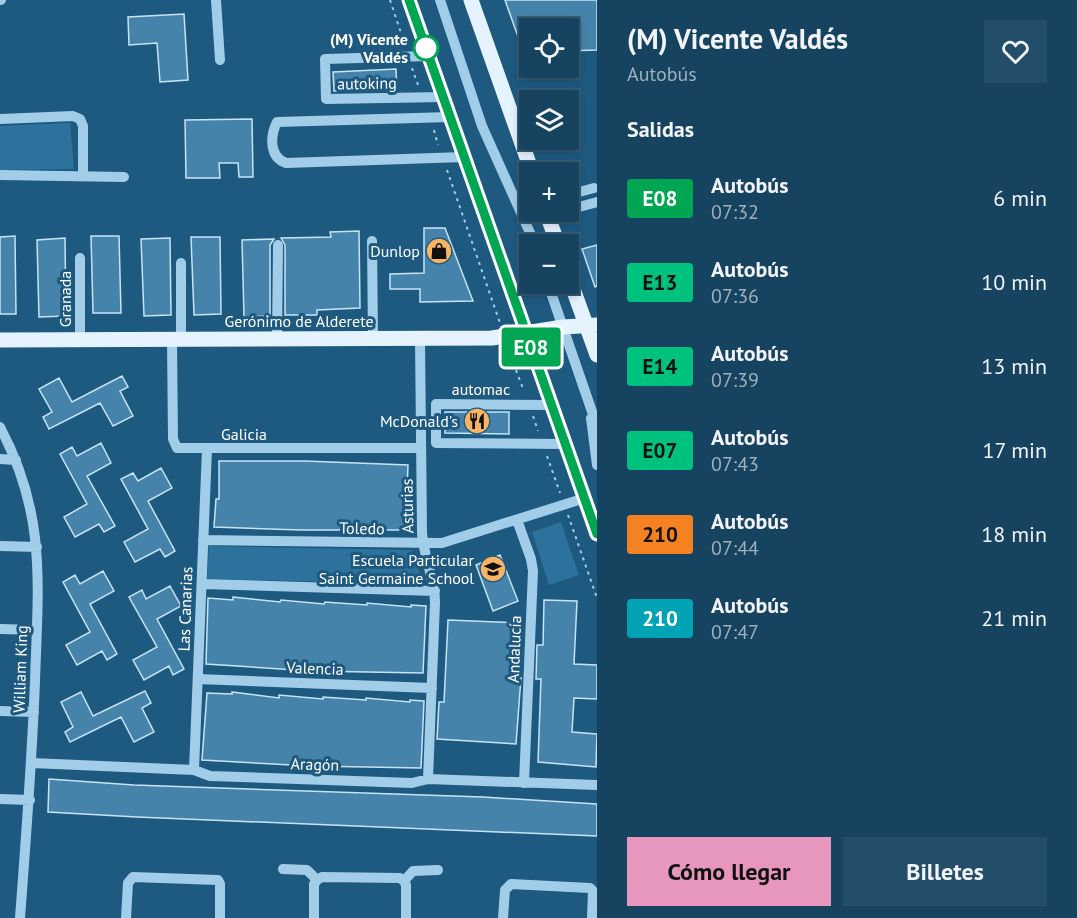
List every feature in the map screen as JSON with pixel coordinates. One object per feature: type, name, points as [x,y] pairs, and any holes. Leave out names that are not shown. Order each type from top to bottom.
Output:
[{"type":"main road","points":[[409,0],[597,534]]},
{"type":"main road","points":[[471,0],[528,162]]},
{"type":"main road","points":[[577,294],[592,325],[597,355]]},
{"type":"main road","name":"Gerónimo de Alderete","points":[[0,340],[504,337],[563,327],[592,325]]},
{"type":"street","points":[[216,0],[220,60]]},
{"type":"street","points":[[440,0],[490,146],[531,234]]},
{"type":"street","name":"autoking","points":[[429,56],[325,59],[326,99],[443,97]]},
{"type":"street","points":[[0,119],[73,116],[80,119],[83,126],[83,176]]},
{"type":"street","points":[[450,117],[277,122],[273,130],[273,153],[278,160],[286,163],[464,157]]},
{"type":"street","points":[[0,175],[124,177]]},
{"type":"street","points":[[579,192],[594,188]]},
{"type":"street","points":[[579,207],[597,201]]},
{"type":"street","points":[[372,241],[373,339]]},
{"type":"street","points":[[277,340],[278,245]]},
{"type":"street","name":"Granada","points":[[80,258],[80,340]]},
{"type":"street","points":[[177,340],[181,262]]},
{"type":"street","points":[[551,294],[597,426]]},
{"type":"street","name":"Asturias","points":[[420,339],[423,544],[435,591],[428,779]]},
{"type":"street","name":"Galicia","points":[[177,340],[173,443],[180,449],[421,448]]},
{"type":"street","name":"automac","points":[[551,405],[436,404],[436,443],[565,444]]},
{"type":"street","points":[[590,405],[597,465]]},
{"type":"street","name":"William King","points":[[0,427],[16,460],[31,507],[37,547],[32,763],[20,918]]},
{"type":"street","name":"Las Canarias","points":[[194,770],[207,449]]},
{"type":"street","points":[[0,459],[16,460]]},
{"type":"street","name":"Toledo","points":[[203,540],[423,544],[449,541],[585,498]]},
{"type":"street","name":"Andalucía","points":[[517,520],[533,571],[524,783]]},
{"type":"street","points":[[0,546],[37,547]]},
{"type":"street","points":[[202,584],[435,591]]},
{"type":"street","points":[[0,629],[36,630]]},
{"type":"street","name":"Valencia","points":[[198,678],[432,688]]},
{"type":"street","points":[[0,711],[34,712]]},
{"type":"street","name":"Aragón","points":[[32,763],[194,770],[210,776],[412,783],[428,779],[597,785]]},
{"type":"street","points":[[0,799],[30,800]]},
{"type":"street","points":[[283,869],[307,870],[317,880]]},
{"type":"street","points":[[404,881],[415,870],[438,870]]},
{"type":"street","points":[[126,918],[128,883],[133,878],[218,880],[220,918]]},
{"type":"street","points":[[317,880],[322,878],[400,878],[406,885],[406,918]]},
{"type":"street","points":[[314,918],[317,880]]},
{"type":"street","points":[[503,918],[505,891],[511,884],[590,888],[593,891],[592,918]]},
{"type":"path","points":[[390,0],[422,97]]},
{"type":"path","points":[[429,116],[504,337],[597,598]]},
{"type":"shaded area","points":[[70,123],[74,169],[0,170],[0,126]]},
{"type":"shaded area","points":[[561,522],[579,575],[549,585],[532,532]]},
{"type":"shaded area","points":[[209,546],[412,550],[424,584],[207,579]]},
{"type":"building","points":[[505,0],[597,0],[597,50],[579,51],[579,18],[519,18],[519,40]]},
{"type":"building","points":[[184,14],[188,80],[160,82],[157,43],[129,45],[128,17]]},
{"type":"building","points":[[396,69],[397,90],[334,91],[333,72]]},
{"type":"building","points":[[252,119],[253,177],[239,177],[238,163],[219,163],[220,178],[186,178],[185,120]]},
{"type":"building","name":"Dunlop","points":[[424,228],[445,228],[473,301],[420,302],[420,289],[390,289],[390,274],[424,273]]},
{"type":"building","points":[[359,231],[360,308],[317,310],[317,315],[285,315],[285,245],[281,238],[331,237],[330,232]]},
{"type":"building","points":[[15,236],[16,314],[0,314],[0,237]]},
{"type":"building","points":[[91,236],[119,236],[121,313],[93,313]]},
{"type":"building","points":[[191,237],[220,237],[221,314],[194,315]]},
{"type":"building","points":[[65,238],[66,316],[39,317],[37,240]]},
{"type":"building","points":[[170,238],[171,315],[144,316],[141,239]]},
{"type":"building","points":[[274,239],[270,245],[270,316],[244,317],[242,240]]},
{"type":"building","points":[[597,245],[597,286],[595,287],[582,249]]},
{"type":"building","points":[[122,376],[128,387],[120,391],[133,416],[113,426],[100,403],[49,429],[43,417],[52,412],[39,389],[59,378],[72,402]]},
{"type":"building","name":"McDonald's","points":[[445,412],[509,412],[509,434],[445,433]]},
{"type":"building","points":[[101,443],[111,463],[87,476],[115,526],[104,532],[99,524],[75,537],[64,517],[87,504],[60,454],[72,447],[77,456]]},
{"type":"building","points":[[219,461],[305,461],[408,465],[407,493],[404,493],[404,530],[214,527],[216,499],[219,499]]},
{"type":"building","points":[[161,468],[172,488],[148,501],[175,551],[165,557],[160,549],[135,562],[124,542],[148,529],[121,479],[133,473],[138,481]]},
{"type":"building","points":[[500,555],[518,601],[493,611],[476,565]]},
{"type":"building","points":[[103,571],[114,591],[90,604],[117,654],[107,660],[102,651],[77,665],[66,645],[90,632],[63,582],[75,575],[80,584]]},
{"type":"building","points":[[170,586],[181,606],[157,619],[184,669],[173,675],[169,666],[144,680],[133,660],[157,647],[129,597],[142,590],[146,599]]},
{"type":"building","points":[[233,597],[280,602],[281,600],[324,604],[325,602],[426,606],[423,673],[311,671],[206,664],[208,598],[233,600]]},
{"type":"building","points":[[544,600],[577,601],[574,664],[597,665],[597,699],[574,698],[572,732],[597,734],[596,767],[538,762],[541,679],[536,679],[537,645],[543,645]]},
{"type":"building","points":[[448,620],[522,623],[516,744],[437,739],[439,702],[444,702]]},
{"type":"building","points":[[145,691],[151,703],[142,708],[154,732],[134,742],[121,717],[70,742],[65,732],[73,727],[61,702],[81,692],[93,716]]},
{"type":"building","points":[[232,692],[279,698],[279,695],[323,699],[323,697],[424,701],[421,768],[310,766],[202,760],[207,693],[232,694]]},
{"type":"building","points":[[49,779],[134,785],[483,797],[597,804],[597,836],[48,812]]},
{"type":"bus line","name":"E08","points":[[409,0],[597,534]]},
{"type":"place","name":"(M) Vicente Valdés","points":[[426,48]]},
{"type":"place","name":"Dunlop","points":[[439,251]]},
{"type":"place","name":"McDonald's","points":[[477,421]]},
{"type":"place","name":"Escuela Particular Saint Germaine School","points":[[493,569]]}]
